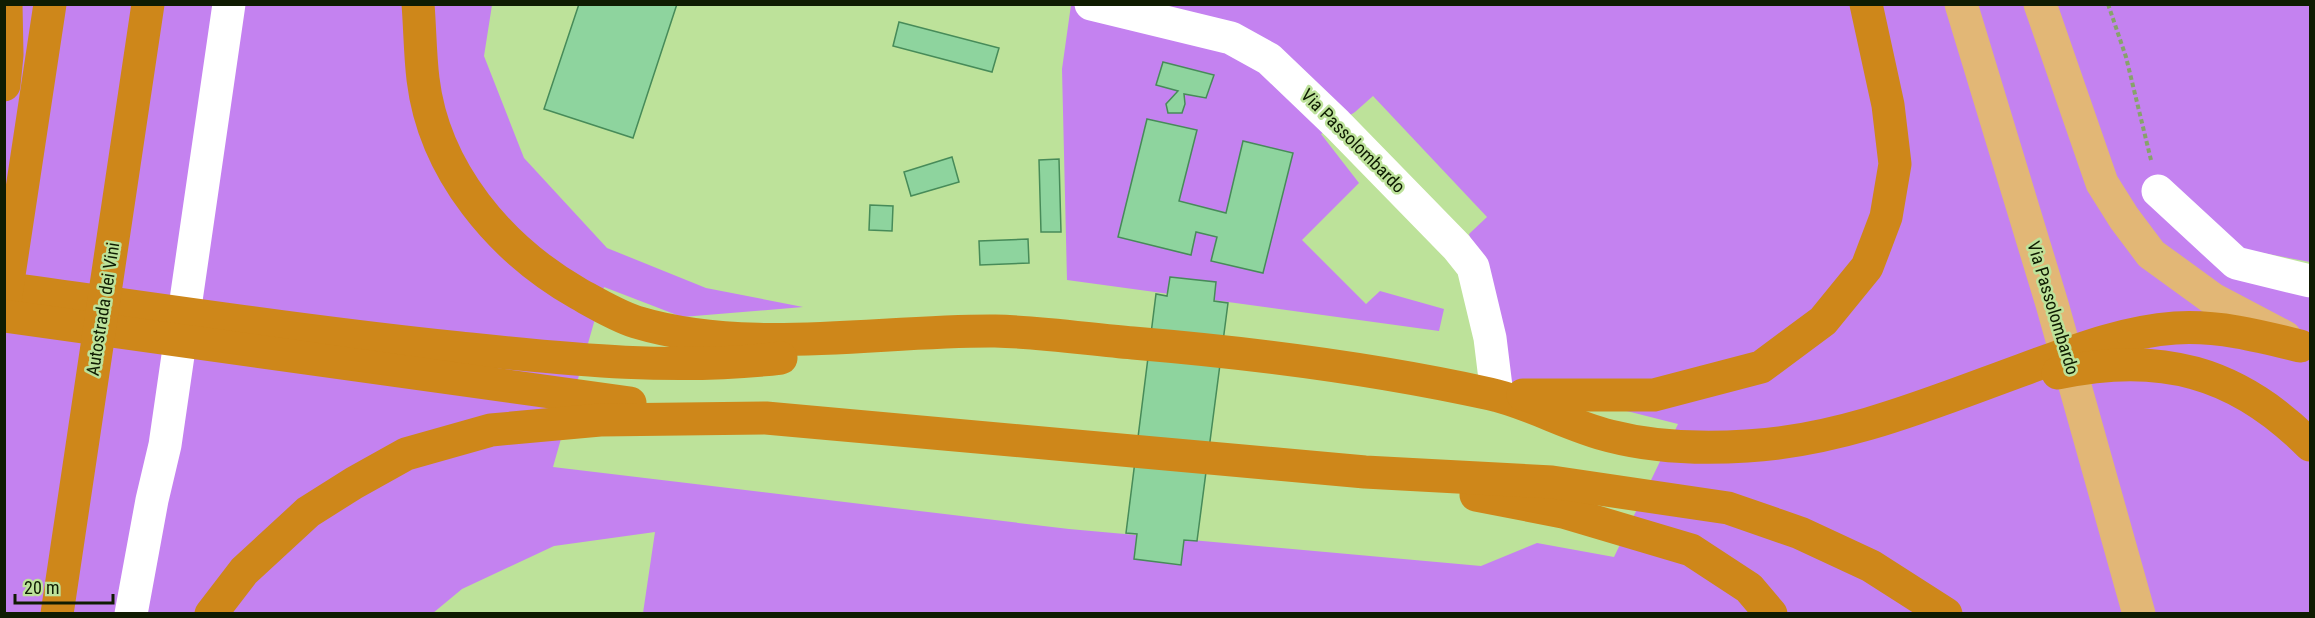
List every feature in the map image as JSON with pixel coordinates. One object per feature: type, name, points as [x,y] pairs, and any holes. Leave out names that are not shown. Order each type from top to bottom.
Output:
[{"type":"highway","points":[[4,85],[7,55],[6,4]]},
{"type":"highway","points":[[4,308],[50,4]]},
{"type":"highway","name":"Autostrada dei Vini","points":[[57,614],[148,4]]},
{"type":"highway","points":[[418,4],[423,82],[435,133],[460,182],[491,227],[531,262],[575,292],[632,321],[683,333],[745,340],[998,331],[1317,363],[1497,395],[1610,436],[1691,448],[1753,446],[1824,435],[1906,412],[2109,338],[2177,328],[2246,332],[2305,349]]},
{"type":"highway","points":[[1497,395],[1654,395],[1761,367],[1823,321],[1867,267],[1886,217],[1895,164],[1888,105],[1866,4]]},
{"type":"highway","points":[[4,288],[344,336],[636,364],[750,362],[998,331]]},
{"type":"highway","points":[[4,316],[591,398],[766,418],[1365,472],[1552,482],[1728,508],[1800,532],[1871,566],[1946,614]]},
{"type":"highway","points":[[1952,396],[2086,367],[2150,364],[2203,374],[2247,393],[2286,420],[2310,445]]},
{"type":"highway","points":[[211,614],[244,571],[308,512],[406,454],[491,430],[600,420],[766,418]]},
{"type":"highway","points":[[1365,472],[1563,512],[1691,550],[1749,588],[1771,614]]},
{"type":"main road","name":"Via Passolombardo","points":[[1961,4],[2082,406],[2139,614]]},
{"type":"main road","points":[[2040,4],[2102,183],[2130,227],[2151,254],[2213,299],[2305,349]]},
{"type":"lane","points":[[131,614],[152,500],[165,445],[229,4]]},
{"type":"lane","points":[[421,42],[428,4]]},
{"type":"lane","name":"Via Passolombardo","points":[[1091,4],[1231,38],[1269,59],[1337,124],[1457,247],[1473,267],[1490,338],[1497,395]]},
{"type":"lane","points":[[2158,190],[2236,263],[2310,281]]},
{"type":"path","points":[[2109,4],[2126,57],[2158,190]]},
{"type":"shaded area","points":[[4,5],[492,5],[484,56],[524,158],[607,248],[706,288],[803,307],[682,317],[604,287],[553,467],[1069,529],[1481,566],[1537,543],[1614,557],[1678,424],[1504,380],[1469,234],[1487,217],[1373,96],[1355,112],[1321,134],[1359,183],[1302,240],[1366,304],[1380,291],[1444,309],[1439,331],[1067,280],[1062,69],[1071,5],[2310,5],[2310,262],[2242,249],[2310,287],[2310,613],[643,613],[655,532],[554,546],[462,589],[433,613],[5,613]]},
{"type":"building","points":[[579,4],[677,4],[633,138],[544,109]]},
{"type":"building","points":[[899,22],[999,48],[992,72],[893,46]]},
{"type":"building","points":[[1163,62],[1214,75],[1206,98],[1184,94],[1185,104],[1182,113],[1168,113],[1166,104],[1178,91],[1156,85]]},
{"type":"building","points":[[1147,119],[1197,130],[1179,201],[1226,213],[1243,141],[1293,153],[1263,273],[1211,261],[1217,237],[1196,232],[1191,255],[1118,237]]},
{"type":"building","points":[[952,157],[959,182],[911,196],[904,172]]},
{"type":"building","points":[[1059,159],[1061,232],[1041,232],[1039,160]]},
{"type":"building","points":[[870,205],[893,206],[892,231],[869,230]]},
{"type":"building","points":[[1028,239],[1029,263],[980,265],[979,241]]},
{"type":"building","points":[[1170,277],[1216,282],[1214,301],[1228,303],[1197,541],[1184,540],[1181,565],[1134,559],[1137,534],[1126,533],[1156,294],[1167,296]]}]
